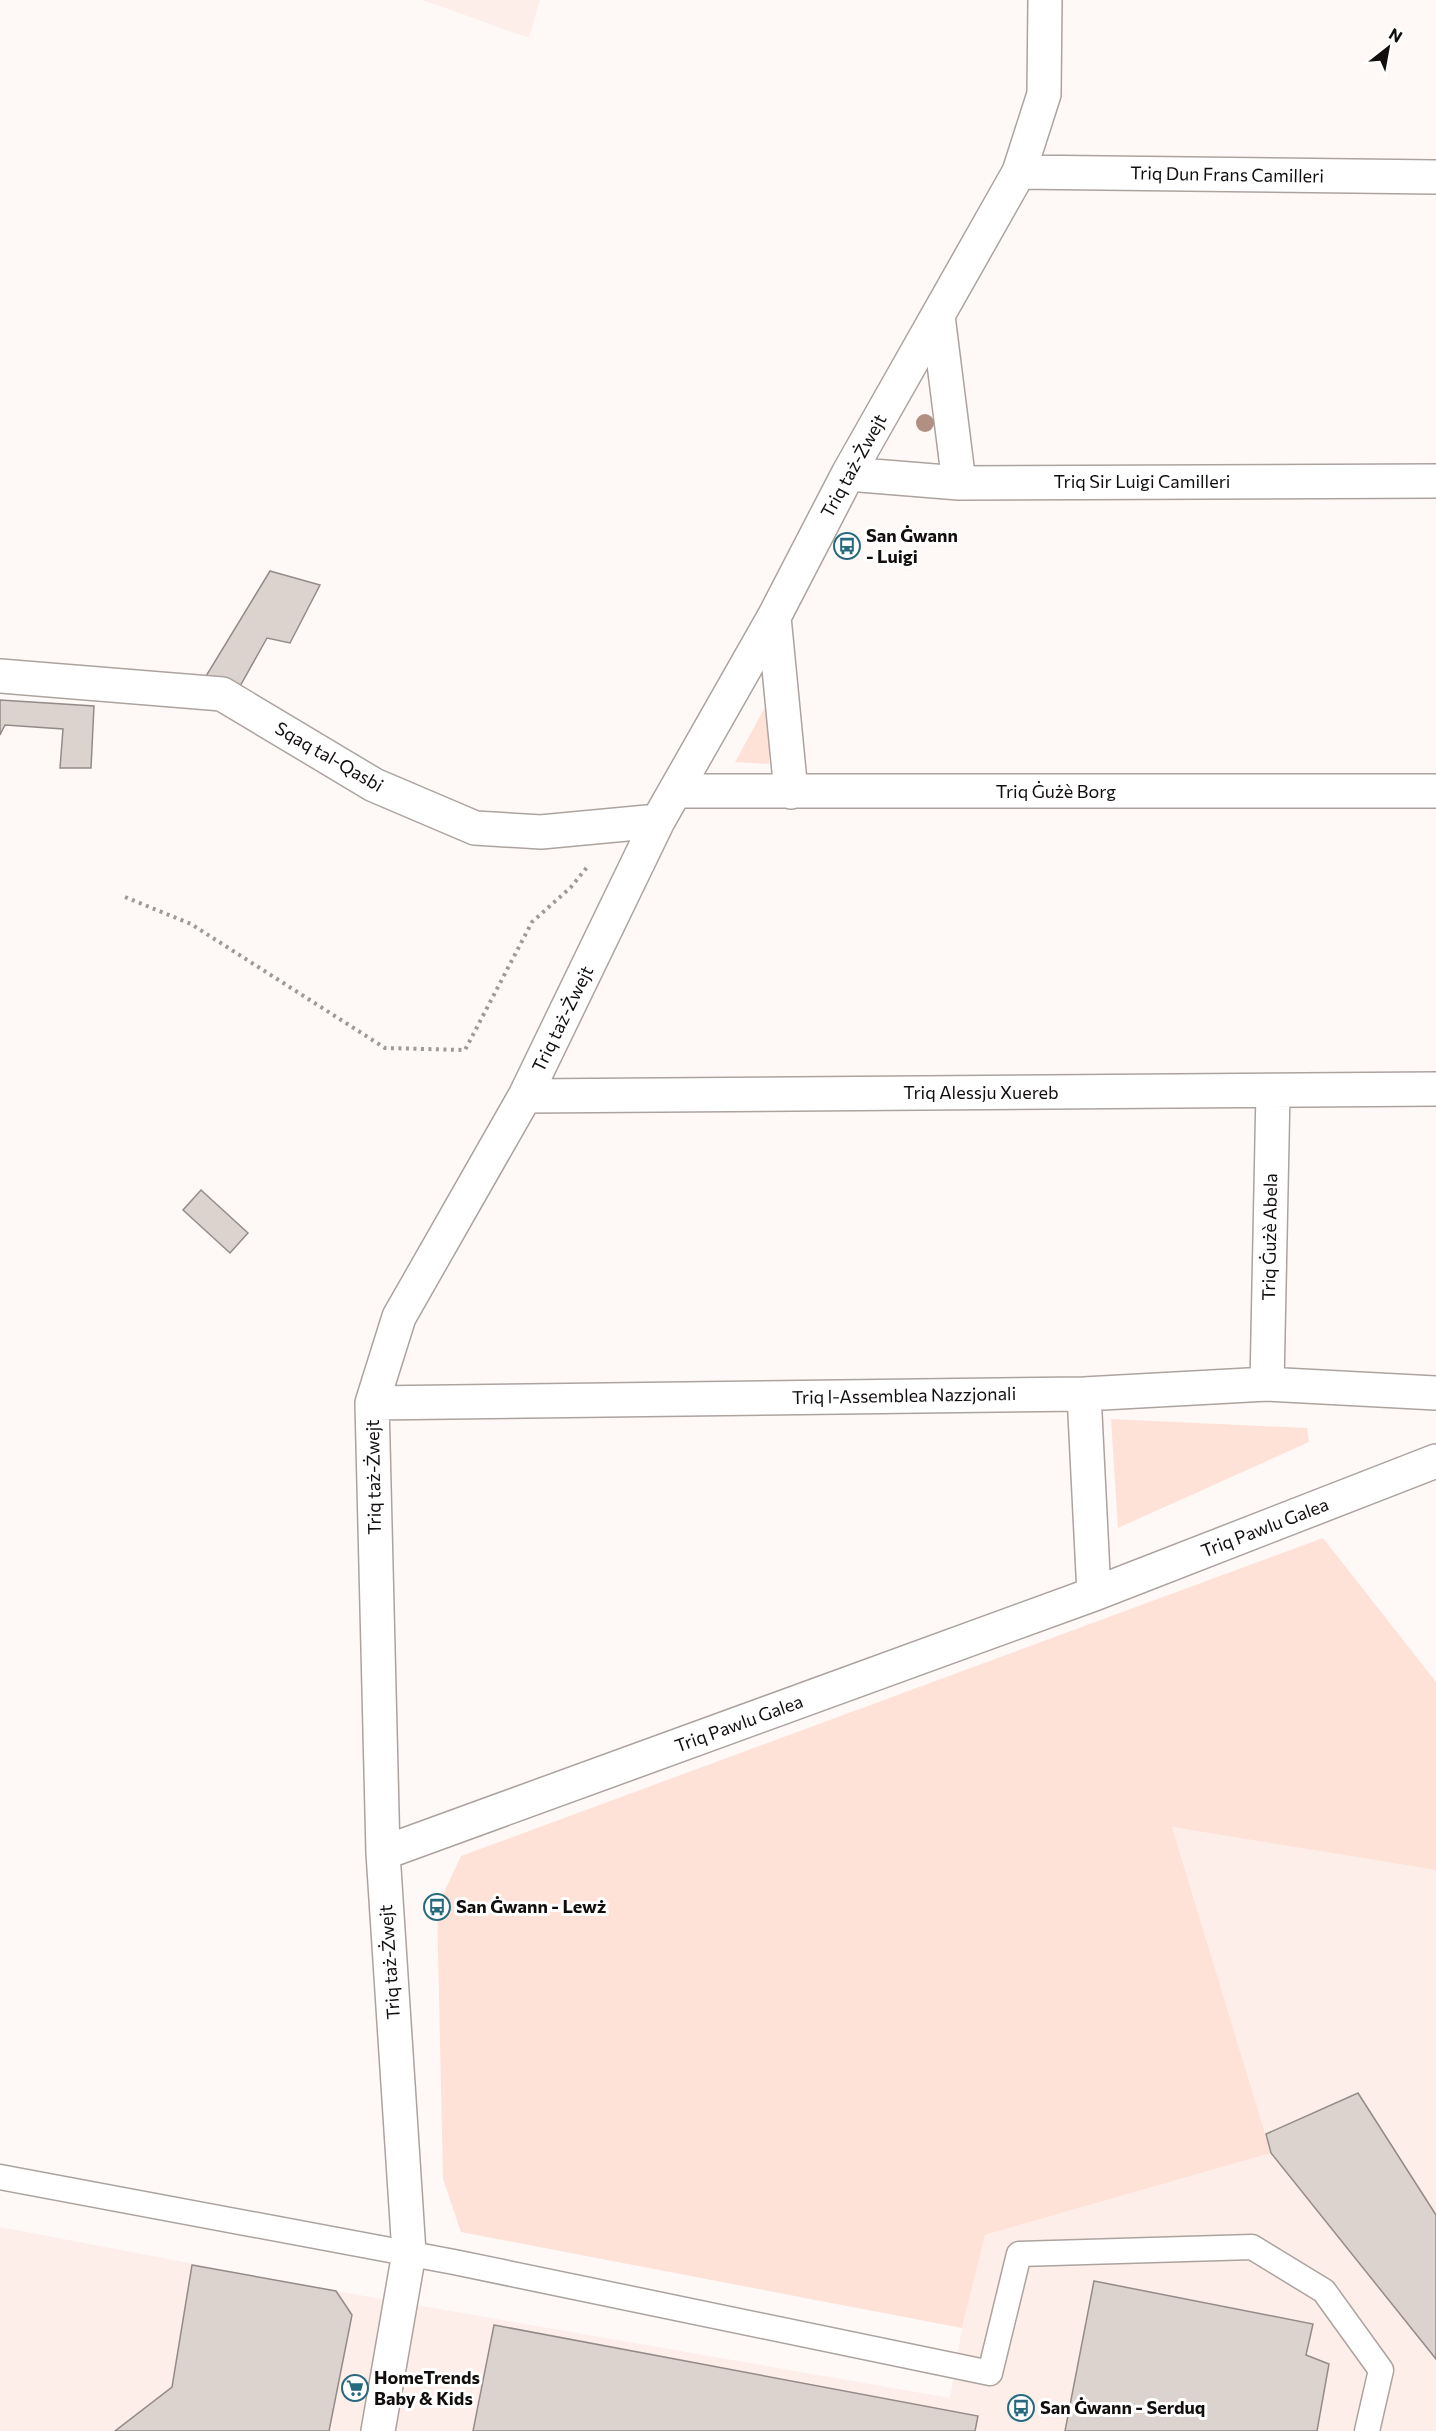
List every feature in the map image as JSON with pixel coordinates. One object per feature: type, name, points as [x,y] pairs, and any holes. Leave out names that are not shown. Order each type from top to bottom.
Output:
[{"type":"street","name":"Triq taż-Żwejt","points":[[378,2431],[409,2253],[383,1853],[372,1403],[399,1317],[525,1096],[658,821],[774,617],[848,474],[1019,172],[1044,94],[1045,0]]},
{"type":"street","name":"Triq Dun Frans Camilleri","points":[[1019,172],[1436,177]]},
{"type":"street","points":[[938,316],[959,483]]},
{"type":"street","name":"Triq Sir Luigi Camilleri","points":[[848,474],[959,483],[1436,481]]},
{"type":"street","points":[[774,617],[791,792]]},
{"type":"street","name":"Sqaq tal-Qasbi","points":[[0,676],[222,694],[374,785],[475,828],[541,832],[658,821]]},
{"type":"street","name":"Triq Ġużè Borg","points":[[675,791],[1436,791]]},
{"type":"street","name":"Triq Alessju Xuereb","points":[[525,1096],[1436,1089]]},
{"type":"street","name":"Triq Ġużè Abela","points":[[1268,1384],[1273,1090]]},
{"type":"street","name":"Triq l-Assemblea Nazzjonali","points":[[372,1403],[1084,1394],[1268,1384],[1436,1394]]},
{"type":"street","points":[[1084,1394],[1094,1594]]},
{"type":"street","name":"Triq Pawlu Galea","points":[[383,1853],[1094,1594],[1436,1461]]},
{"type":"lane","points":[[0,2177],[409,2253],[990,2373],[1019,2254],[1252,2247],[1324,2291],[1381,2370],[1366,2431]]},
{"type":"path","points":[[125,897],[191,924],[384,1048],[465,1050],[532,922],[571,887],[621,824]]},
{"type":"shaded area","points":[[423,0],[540,0],[529,38]]},
{"type":"shaded area","points":[[769,700],[769,764],[735,762]]},
{"type":"shaded area","points":[[1111,1419],[1307,1428],[1309,1442],[1118,1528]]},
{"type":"shaded area","points":[[1323,1538],[1436,1682],[1436,1870],[1172,1827],[1271,2153],[985,2235],[962,2328],[461,2232],[443,2179],[437,1907],[461,1856]]},
{"type":"shaded area","points":[[1172,1827],[1436,1870],[1436,2431],[0,2431],[0,2227],[336,2291],[950,2398],[962,2328],[985,2235],[1271,2153]]},
{"type":"building","points":[[270,571],[320,585],[290,643],[267,638],[239,688],[203,681]]},
{"type":"building","points":[[0,700],[94,706],[91,768],[60,768],[63,729],[5,725],[0,735]]},
{"type":"building","points":[[201,1190],[248,1233],[230,1253],[183,1210]]},
{"type":"building","points":[[1358,2093],[1436,2215],[1436,2359],[1271,2153],[1266,2134]]},
{"type":"building","points":[[192,2265],[336,2291],[352,2315],[329,2431],[115,2431],[172,2387]]},
{"type":"building","points":[[1094,2281],[1313,2324],[1306,2355],[1329,2364],[1317,2431],[1065,2431]]},
{"type":"building","points":[[494,2325],[978,2416],[975,2431],[473,2431]]},
{"type":"place","name":"San Ġwann - Luigi","points":[[847,546]]},
{"type":"place","name":"San Ġwann - Lewż","points":[[437,1907]]},
{"type":"place","name":"HomeTrends Baby & Kids","points":[[355,2388]]},
{"type":"place","name":"San Ġwann - Serduq","points":[[1021,2408]]}]
